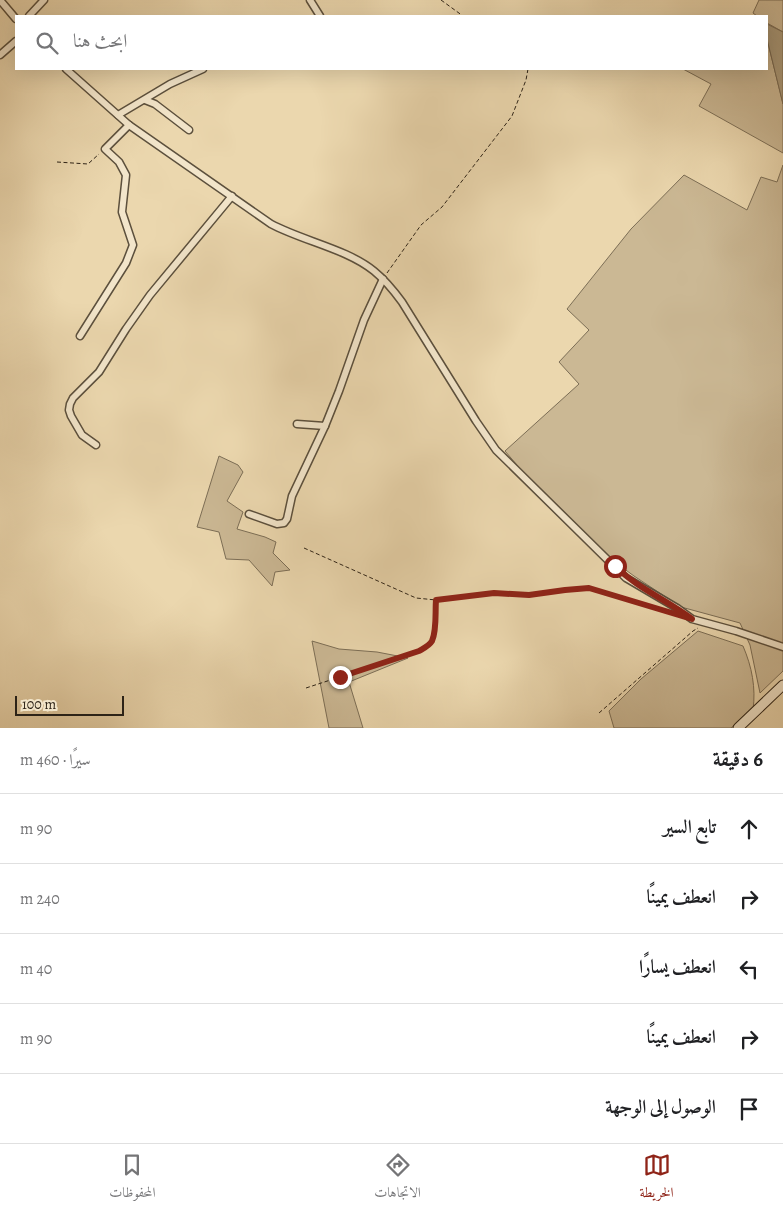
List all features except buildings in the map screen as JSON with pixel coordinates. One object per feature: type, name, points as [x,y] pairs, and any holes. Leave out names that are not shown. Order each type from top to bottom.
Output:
[{"type":"street","points":[[0,0],[15,19]]},
{"type":"street","points":[[30,15],[44,0]]},
{"type":"street","points":[[310,0],[319,15]]},
{"type":"street","points":[[0,55],[15,42]]},
{"type":"street","points":[[67,70],[129,125],[271,224],[342,253],[372,269],[402,302],[476,422],[496,450],[626,578],[692,619],[754,636],[783,647]]},
{"type":"street","points":[[118,115],[170,84],[201,70]]},
{"type":"street","points":[[145,100],[155,104],[189,130]]},
{"type":"street","points":[[80,336],[126,263],[133,245],[122,212],[126,175],[119,162],[105,149],[129,125]]},
{"type":"street","points":[[96,445],[82,435],[70,416],[70,404],[73,398],[99,372],[150,295],[232,196]]},
{"type":"street","points":[[249,514],[277,524],[284,523],[287,519],[292,496],[325,426],[364,320],[383,279]]},
{"type":"street","points":[[296,424],[325,426]]},
{"type":"street","points":[[738,728],[783,685]]},
{"type":"path","points":[[441,0],[462,15]]},
{"type":"path","points":[[383,279],[421,225],[442,207],[512,116],[526,80],[528,70]]},
{"type":"path","points":[[57,162],[88,164],[105,149]]},
{"type":"path","points":[[304,548],[416,598],[436,600],[494,593],[529,595],[589,588],[675,614]]},
{"type":"path","points":[[306,688],[419,651],[428,646],[433,635],[436,600]]},
{"type":"path","points":[[599,714],[692,630],[707,622]]},
{"type":"shaded area","points":[[759,0],[783,0],[783,32],[768,24],[768,15],[756,15],[753,13]]},
{"type":"shaded area","points":[[768,24],[783,32],[783,104],[768,43]]},
{"type":"shaded area","points":[[768,43],[783,104],[783,153],[699,106],[711,84],[685,70],[768,70]]},
{"type":"shaded area","points":[[783,165],[783,671],[760,693],[750,645],[740,623],[681,607],[575,533],[505,451],[579,384],[559,362],[589,330],[567,309],[631,229],[684,175],[747,210],[761,177],[777,182]]},
{"type":"shaded area","points":[[219,456],[238,465],[243,472],[227,501],[243,512],[237,529],[276,542],[273,553],[290,570],[275,572],[272,586],[249,560],[226,559],[219,532],[197,527]]},
{"type":"shaded area","points":[[698,631],[743,646],[752,678],[753,710],[731,728],[614,728],[609,711],[641,679]]},
{"type":"shaded area","points":[[312,641],[339,649],[377,652],[408,658],[349,682],[363,728],[329,728]]},
{"type":"route","points":[[340,677],[419,651],[428,646],[432,640],[434,629],[436,600],[494,593],[529,595],[589,588],[692,619],[626,578],[615,566]]}]
